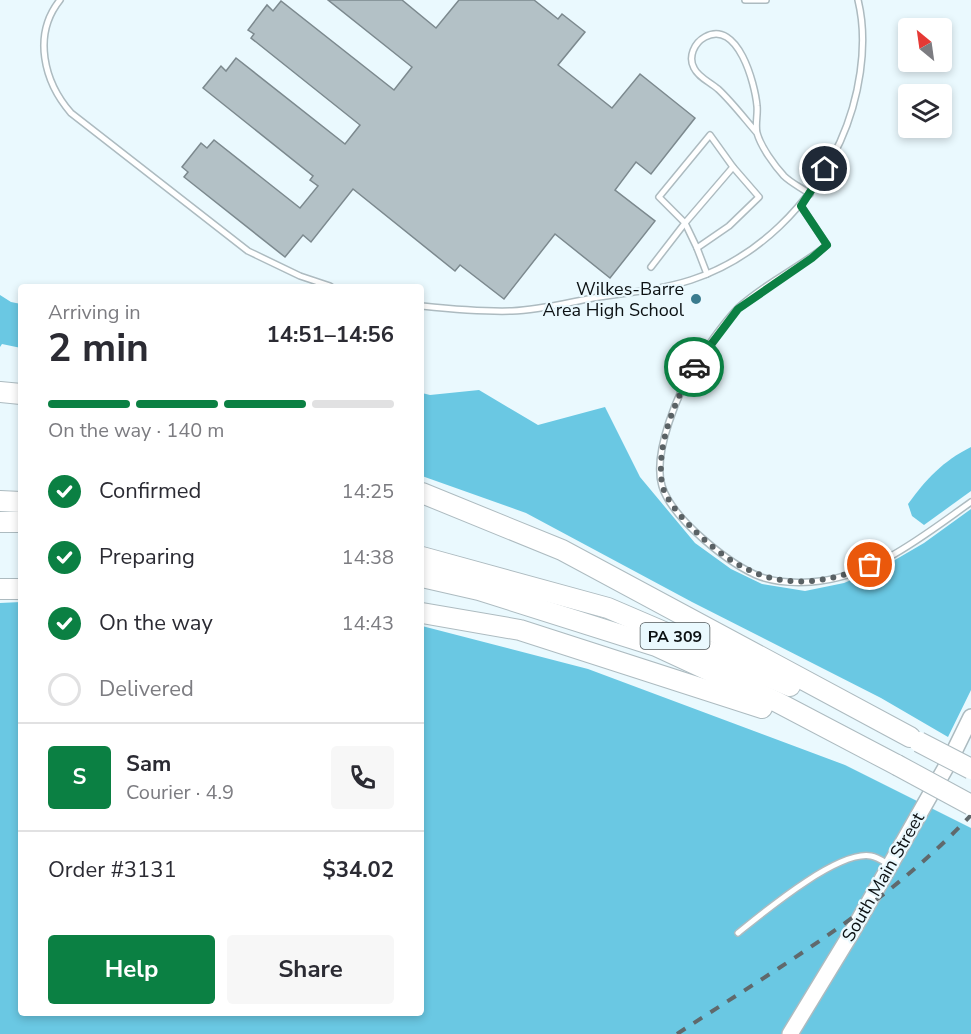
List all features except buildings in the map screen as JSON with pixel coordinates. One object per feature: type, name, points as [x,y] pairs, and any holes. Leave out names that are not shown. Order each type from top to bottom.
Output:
[{"type":"highway","points":[[0,392],[18,394]]},
{"type":"highway","points":[[424,494],[562,550],[915,740]]},
{"type":"highway","points":[[0,501],[18,502]]},
{"type":"highway","points":[[0,522],[18,522]]},
{"type":"highway","name":"PA 309","points":[[424,557],[608,608],[915,740],[971,769]]},
{"type":"highway","name":"PA 309","points":[[424,577],[479,590],[656,646],[777,702],[971,805]]},
{"type":"highway","points":[[0,589],[18,589]]},
{"type":"highway","points":[[424,613],[520,630],[753,704],[897,765]]},
{"type":"main road","name":"South Main Street","points":[[790,1034],[852,932],[950,760],[971,717]]},
{"type":"lane","points":[[60,0],[49,21],[44,63],[50,83],[71,113],[248,251],[284,270],[324,284]]},
{"type":"lane","points":[[745,0],[766,0]]},
{"type":"lane","points":[[424,306],[479,311],[514,311],[689,281],[728,265],[778,228],[801,206],[833,156],[851,114],[860,71],[862,45],[858,0]]},
{"type":"lane","points":[[757,133],[757,106],[748,66],[731,39],[720,34],[708,35],[697,42],[692,53],[695,71],[718,89],[757,133],[767,154],[784,177],[810,194]]},
{"type":"lane","points":[[697,248],[729,226],[759,197],[710,135],[659,197],[685,223],[708,274]]},
{"type":"lane","points":[[651,267],[733,167]]},
{"type":"lane","points":[[801,206],[827,245],[738,309],[697,362],[682,388],[670,418],[662,454],[662,486],[688,524],[716,549],[737,564],[762,577],[786,582],[811,582],[853,573],[904,548],[971,502]]},
{"type":"lane","points":[[738,933],[802,883],[826,870],[854,858],[870,856],[890,864]]},
{"type":"shaded area","points":[[0,295],[18,303],[18,347],[2,344],[0,347]]},
{"type":"shaded area","points":[[479,390],[538,425],[605,407],[640,477],[695,543],[731,569],[762,584],[805,591],[844,583],[888,564],[924,543],[971,509],[971,690],[948,737],[881,698],[692,602],[526,513],[424,477],[424,394],[430,395]]},
{"type":"shaded area","points":[[971,447],[971,491],[924,525],[912,516],[908,504],[936,471]]},
{"type":"shaded area","points":[[18,602],[18,1016],[424,1016],[424,627],[588,669],[845,765],[971,828],[971,1034],[0,1034],[0,603]]},
{"type":"railway","points":[[677,1034],[793,959],[868,906],[938,848],[971,815]]},
{"type":"way so far","points":[[694,367],[682,388],[670,418],[662,454],[662,486],[688,524],[716,549],[737,564],[762,577],[786,582],[811,582],[853,573],[870,565]]},
{"type":"place","name":"Wilkes-Barre Area High School","points":[[696,299]]},
{"type":"route","points":[[694,367],[738,309],[827,245],[801,206],[825,169]]}]
